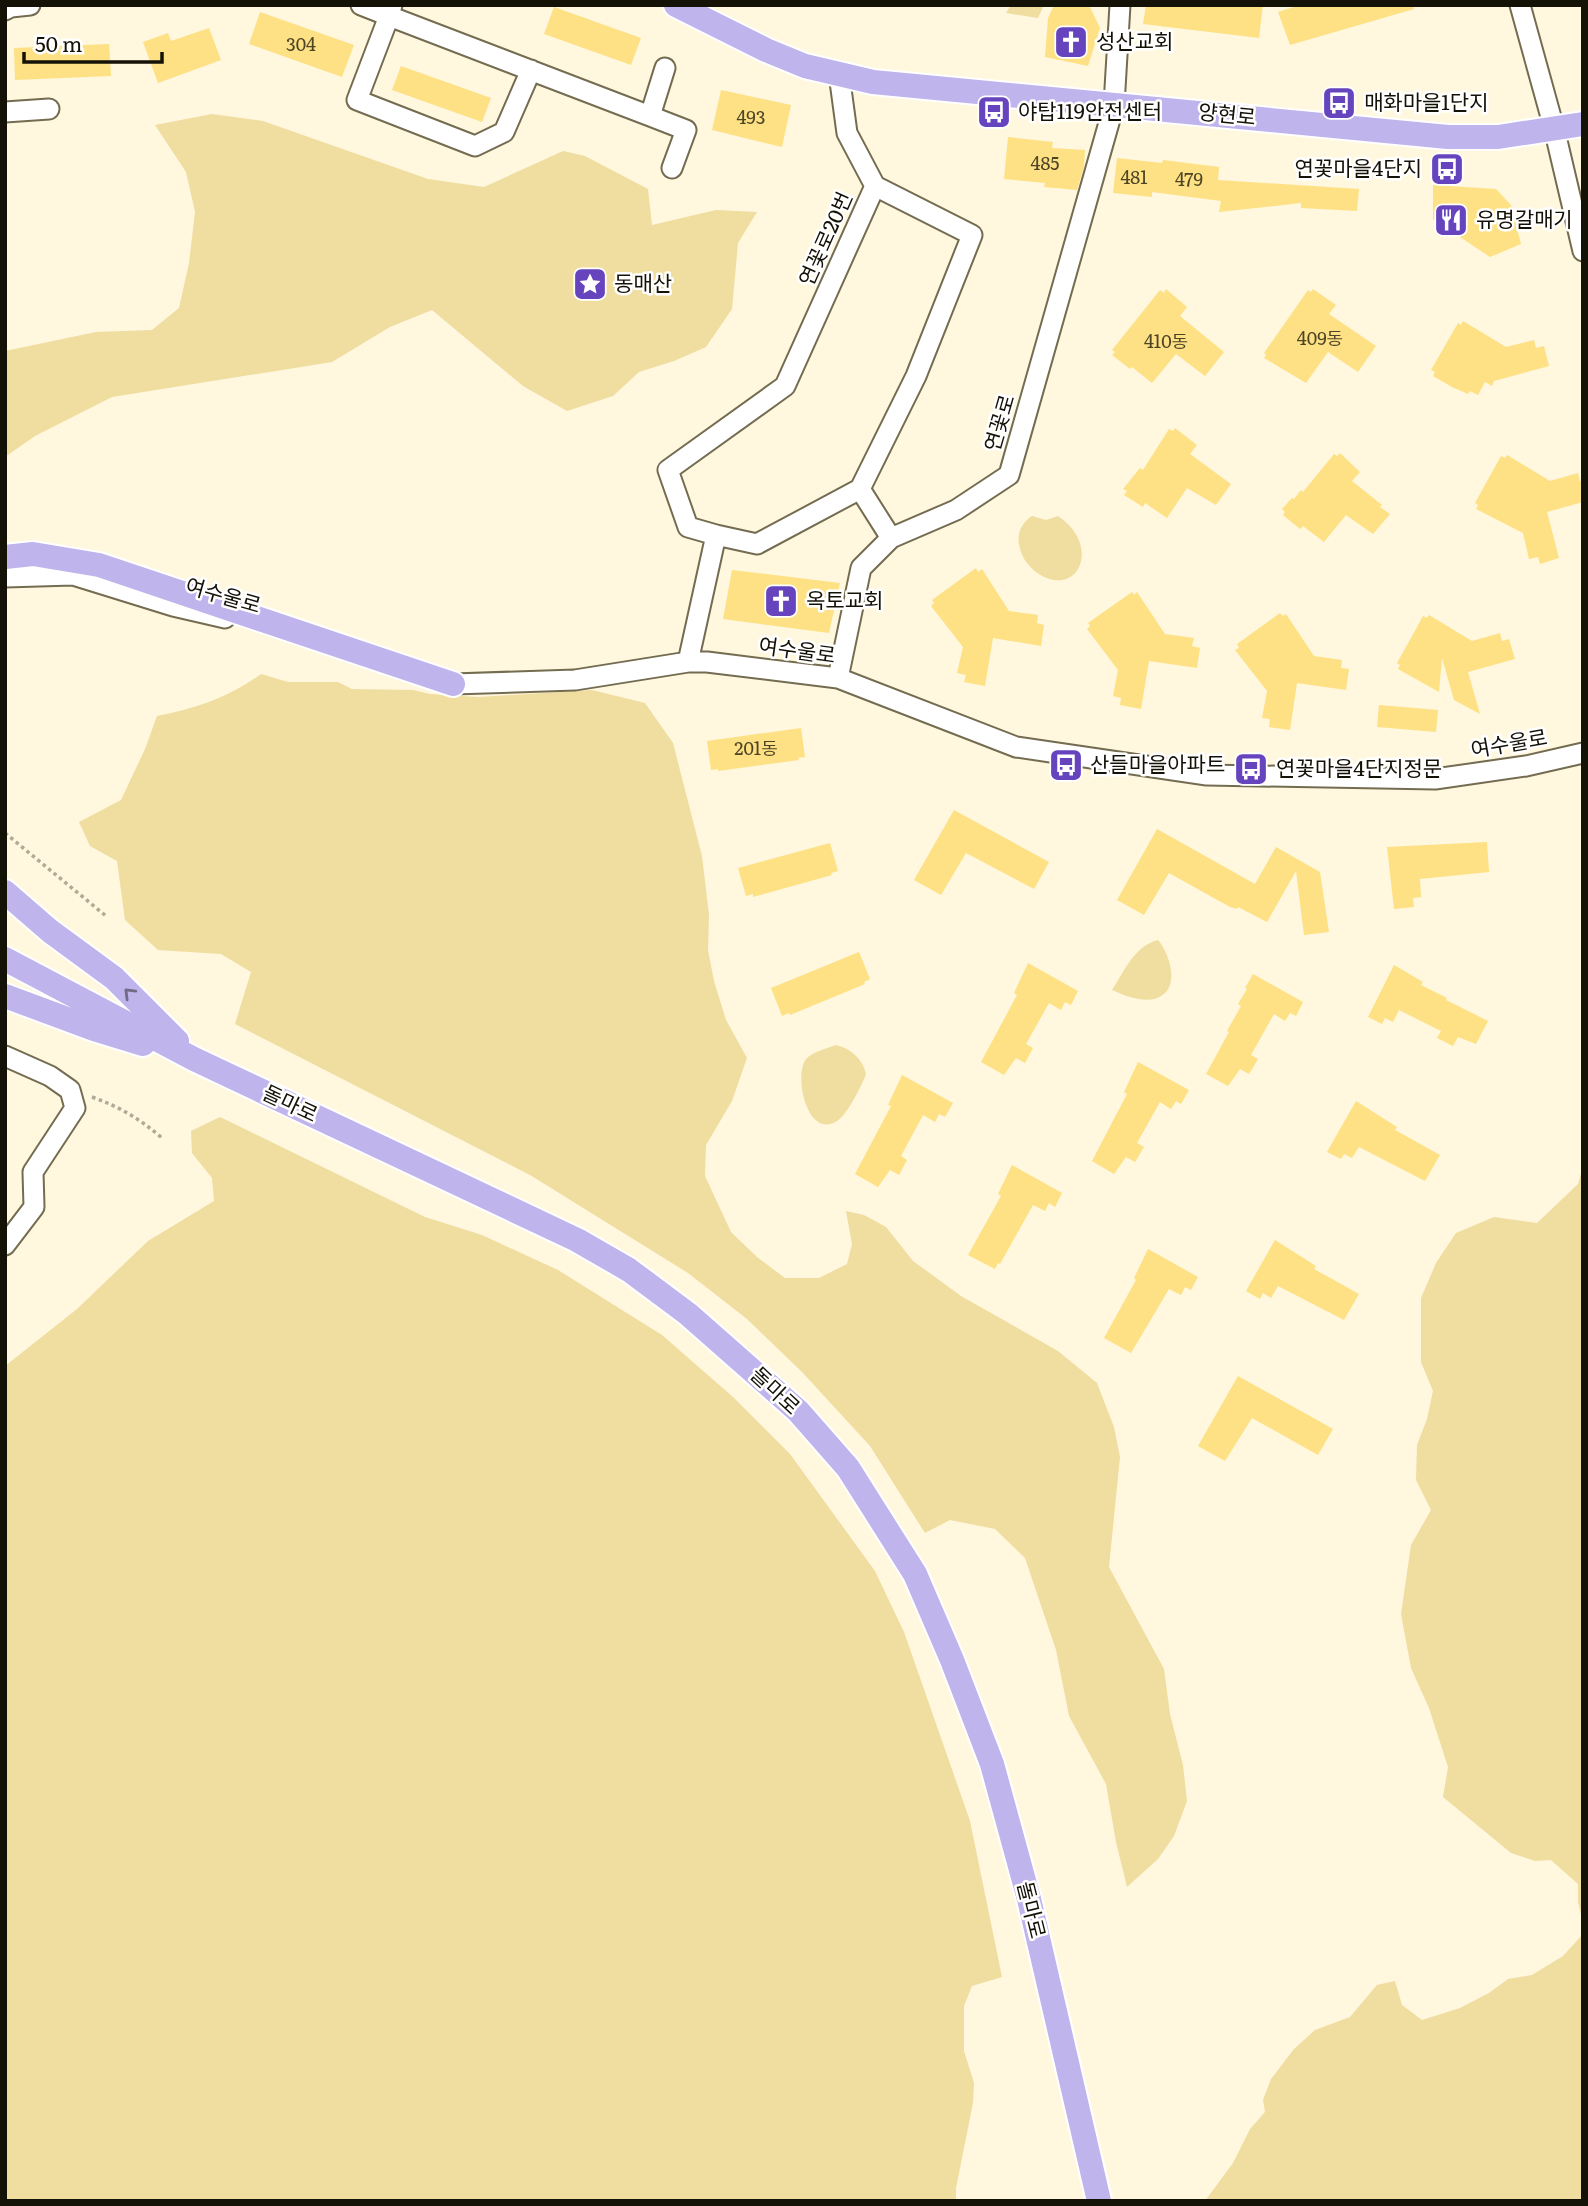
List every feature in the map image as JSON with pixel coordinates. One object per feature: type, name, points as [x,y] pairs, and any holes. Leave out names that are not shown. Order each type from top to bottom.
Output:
[{"type":"main road","name":"양현로","points":[[676,5],[766,50],[805,66],[873,82],[1461,138],[1498,137],[1583,124]]},
{"type":"main road","points":[[5,557],[33,554],[99,565],[453,684]]},
{"type":"main road","points":[[5,892],[50,931],[114,978],[194,1059]]},
{"type":"main road","name":"돌마로","points":[[5,959],[194,1059],[578,1240],[629,1270],[688,1314],[798,1411],[848,1468],[915,1574],[992,1764],[1030,1899],[1099,2201]]},
{"type":"main road","points":[[5,996],[94,1029],[194,1059]]},
{"type":"street","points":[[5,10],[30,5]]},
{"type":"street","points":[[361,5],[391,10],[531,70],[686,130],[673,168]]},
{"type":"street","name":"연꽃로","points":[[838,678],[861,568],[891,538],[956,510],[1009,475],[1114,105],[1120,5]]},
{"type":"street","points":[[1520,5],[1554,128],[1583,251]]},
{"type":"street","points":[[391,10],[357,100],[475,146],[504,132],[531,70]]},
{"type":"street","points":[[650,116],[665,68]]},
{"type":"street","points":[[838,74],[847,133],[875,186]]},
{"type":"street","points":[[5,112],[49,109]]},
{"type":"street","name":"연꽃로20번","points":[[716,536],[688,527],[668,470],[785,386],[875,186],[972,235],[916,376],[860,489]]},
{"type":"street","points":[[688,662],[716,536],[757,544],[860,489],[891,538]]},
{"type":"street","name":"여수울로","points":[[5,577],[33,574],[73,575],[173,606],[230,619],[327,652],[453,684],[575,680],[688,662],[838,678],[1016,747],[1207,775],[1435,779],[1526,766],[1583,753]]},
{"type":"street","points":[[5,1056],[50,1076],[70,1090],[75,1108],[33,1172],[34,1207],[5,1245]]},
{"type":"path","points":[[5,834],[106,916]]},
{"type":"path","points":[[70,1090],[124,1110],[140,1119],[162,1138]]},
{"type":"shaded area","points":[[1011,5],[1044,5],[1038,18],[1006,13]]},
{"type":"shaded area","points":[[212,114],[263,121],[428,179],[484,187],[563,151],[585,156],[648,189],[652,225],[716,210],[757,212],[738,243],[732,309],[706,347],[639,372],[613,396],[567,411],[523,386],[432,310],[390,327],[332,362],[112,397],[35,436],[5,457],[5,351],[96,332],[152,330],[179,308],[189,263],[195,212],[186,172],[155,125]]},
{"type":"shaded area","points":[[1032,516],[1046,520],[1058,516],[1072,528],[1080,542],[1082,555],[1073,575],[1063,580],[1050,579],[1036,572],[1025,560],[1019,536],[1023,525]]},
{"type":"shaded area","points":[[261,674],[288,682],[338,682],[352,689],[413,690],[430,694],[478,697],[592,690],[645,703],[673,743],[702,856],[709,915],[708,950],[714,981],[726,1020],[747,1058],[732,1101],[706,1145],[705,1176],[731,1232],[757,1257],[785,1278],[819,1278],[847,1264],[852,1244],[846,1211],[864,1215],[886,1227],[913,1261],[961,1296],[1058,1351],[1097,1383],[1114,1427],[1120,1457],[1109,1567],[1164,1669],[1170,1714],[1183,1765],[1187,1801],[1174,1836],[1158,1859],[1127,1887],[1106,1784],[1069,1716],[1056,1650],[1025,1558],[995,1529],[950,1520],[925,1533],[870,1446],[802,1372],[747,1319],[688,1273],[530,1175],[235,1024],[251,972],[221,954],[158,950],[125,920],[117,861],[90,846],[79,822],[121,800],[157,716],[212,701]]},
{"type":"shaded area","points":[[1158,940],[1171,969],[1167,991],[1156,999],[1143,1000],[1112,990],[1136,954]]},
{"type":"shaded area","points":[[836,1045],[855,1055],[866,1074],[845,1113],[837,1121],[827,1125],[818,1122],[806,1104],[802,1092],[802,1068],[806,1059],[820,1050]]},
{"type":"shaded area","points":[[220,1117],[425,1217],[482,1235],[558,1270],[662,1335],[733,1397],[790,1454],[875,1571],[904,1632],[970,1821],[1002,1977],[972,1986],[964,2006],[964,2051],[974,2083],[956,2201],[5,2201],[5,1366],[77,1309],[148,1241],[214,1201],[212,1178],[192,1153],[191,1131]]},
{"type":"shaded area","points":[[1583,1166],[1583,1923],[1578,1902],[1578,1884],[1551,1860],[1535,1861],[1511,1853],[1443,1797],[1448,1767],[1429,1708],[1411,1668],[1401,1614],[1411,1545],[1431,1510],[1416,1480],[1417,1445],[1427,1419],[1433,1391],[1421,1362],[1421,1298],[1436,1263],[1456,1233],[1494,1217],[1537,1223],[1578,1184]]},
{"type":"shaded area","points":[[1583,1934],[1583,2201],[1205,2201],[1233,2163],[1250,2129],[1265,2112],[1263,2100],[1271,2079],[1294,2049],[1315,2030],[1350,2017],[1377,1985],[1395,1981],[1402,2005],[1422,2020],[1460,2008],[1489,1993],[1508,1979],[1532,1975],[1563,1956]]},
{"type":"building","name":"성산교회","points":[[1054,5],[1089,5],[1100,28],[1088,66],[1045,57],[1048,18]]},
{"type":"building","points":[[1146,5],[1263,5],[1259,38],[1143,24]]},
{"type":"building","points":[[1300,5],[1413,5],[1414,9],[1290,45],[1278,12]]},
{"type":"building","points":[[554,7],[641,38],[631,65],[544,34]]},
{"type":"building","points":[[260,12],[354,45],[342,77],[249,44]]},
{"type":"building","points":[[209,28],[221,60],[158,83],[143,42],[168,33],[171,41]]},
{"type":"building","points":[[109,44],[111,76],[15,80],[14,48]]},
{"type":"building","points":[[401,66],[491,98],[482,122],[392,90]]},
{"type":"building","points":[[721,90],[791,105],[782,147],[712,130]]},
{"type":"building","points":[[1008,137],[1053,142],[1052,148],[1085,150],[1084,166],[1077,190],[1044,187],[1045,183],[1004,179]]},
{"type":"building","points":[[1117,158],[1219,167],[1218,180],[1359,189],[1357,211],[1301,208],[1301,203],[1219,212],[1221,201],[1152,192],[1152,197],[1113,193]]},
{"type":"building","points":[[1433,185],[1496,189],[1511,205],[1521,244],[1490,257],[1433,219]]},
{"type":"building","points":[[1166,289],[1187,307],[1180,316],[1224,352],[1205,376],[1176,354],[1152,383],[1112,355],[1115,352],[1112,350],[1160,290],[1164,293]]},
{"type":"building","points":[[1313,289],[1336,305],[1329,314],[1376,346],[1358,372],[1328,352],[1306,383],[1264,358],[1264,353],[1308,290],[1311,292]]},
{"type":"building","points":[[1463,321],[1506,347],[1534,340],[1536,348],[1544,346],[1549,366],[1494,381],[1492,386],[1485,382],[1478,395],[1452,387],[1433,376],[1435,372],[1431,370],[1458,323],[1461,325]]},
{"type":"building","points":[[1175,428],[1197,445],[1190,454],[1231,484],[1216,505],[1187,488],[1167,518],[1145,503],[1143,507],[1124,495],[1127,491],[1123,489],[1140,468],[1143,470],[1169,429],[1173,431]]},
{"type":"building","points":[[1340,453],[1360,472],[1352,481],[1390,514],[1373,534],[1346,515],[1324,542],[1303,526],[1300,529],[1283,515],[1285,512],[1282,509],[1301,490],[1303,492],[1334,454],[1337,456]]},
{"type":"building","points":[[1507,455],[1550,481],[1578,473],[1580,481],[1583,480],[1583,502],[1547,512],[1559,558],[1540,564],[1538,557],[1529,559],[1523,533],[1476,509],[1478,505],[1475,503],[1501,456],[1505,458]]},
{"type":"building","points":[[976,568],[978,572],[982,569],[1009,611],[1038,615],[1037,623],[1044,625],[1041,646],[993,638],[985,686],[964,682],[966,675],[957,673],[963,647],[931,606],[934,603],[932,600]]},
{"type":"building","name":"옥토교회","points":[[732,570],[840,583],[829,633],[723,619]]},
{"type":"building","points":[[1132,592],[1134,595],[1137,592],[1165,634],[1194,638],[1192,646],[1200,648],[1197,668],[1149,661],[1141,709],[1120,705],[1121,698],[1113,696],[1118,670],[1087,629],[1090,626],[1088,623]]},
{"type":"building","points":[[1280,613],[1283,616],[1286,614],[1314,656],[1342,660],[1341,668],[1349,669],[1346,690],[1297,683],[1290,730],[1269,727],[1270,719],[1262,718],[1267,691],[1235,650],[1239,648],[1237,644]]},
{"type":"building","points":[[1429,615],[1472,641],[1500,633],[1502,641],[1509,639],[1515,659],[1468,672],[1480,714],[1454,700],[1442,658],[1439,692],[1398,669],[1400,665],[1397,663],[1423,616],[1427,618]]},
{"type":"building","points":[[1379,705],[1438,710],[1436,732],[1377,727]]},
{"type":"building","points":[[801,728],[805,757],[798,758],[799,760],[711,770],[707,741]]},
{"type":"building","points":[[954,810],[1049,862],[1034,889],[966,853],[941,895],[914,880]]},
{"type":"building","points":[[1157,829],[1255,884],[1276,847],[1320,872],[1329,932],[1304,935],[1296,871],[1267,922],[1238,907],[1230,907],[1169,873],[1144,915],[1117,900]]},
{"type":"building","points":[[1487,842],[1489,872],[1420,879],[1421,897],[1413,898],[1414,907],[1394,909],[1387,847]]},
{"type":"building","points":[[830,843],[838,871],[831,873],[832,875],[753,897],[753,894],[746,896],[738,868]]},
{"type":"building","points":[[859,952],[870,979],[864,982],[865,984],[782,1016],[771,988]]},
{"type":"building","points":[[1028,963],[1078,991],[1071,1005],[1065,1002],[1061,1010],[1049,1003],[1026,1044],[1033,1048],[1025,1063],[1016,1058],[1004,1075],[981,1062],[1017,995],[1014,993]]},
{"type":"building","points":[[1394,965],[1423,982],[1421,985],[1447,998],[1446,1000],[1488,1021],[1476,1044],[1458,1037],[1453,1046],[1437,1038],[1441,1031],[1399,1010],[1393,1022],[1385,1018],[1382,1024],[1368,1017]]},
{"type":"building","points":[[1253,974],[1303,1002],[1296,1016],[1290,1013],[1285,1021],[1274,1014],[1251,1055],[1258,1059],[1249,1074],[1240,1069],[1228,1086],[1206,1074],[1229,1032],[1227,1031],[1241,1006],[1238,1004]]},
{"type":"building","points":[[1138,1062],[1189,1090],[1181,1104],[1176,1101],[1171,1109],[1160,1102],[1137,1143],[1144,1147],[1135,1162],[1126,1157],[1114,1174],[1092,1161],[1127,1094],[1124,1092]]},
{"type":"building","points":[[902,1075],[953,1103],[945,1117],[939,1114],[935,1122],[923,1115],[901,1156],[907,1160],[899,1175],[890,1170],[878,1187],[855,1174],[891,1106],[888,1105]]},
{"type":"building","points":[[1356,1101],[1397,1127],[1395,1130],[1440,1155],[1425,1181],[1359,1147],[1352,1158],[1344,1154],[1341,1159],[1327,1152]]},
{"type":"building","points":[[1012,1165],[1062,1193],[1055,1207],[1049,1203],[1045,1211],[1033,1205],[995,1269],[968,1255],[1001,1196],[998,1194]]},
{"type":"building","points":[[1275,1240],[1316,1266],[1314,1269],[1359,1294],[1344,1320],[1278,1286],[1271,1298],[1263,1293],[1260,1299],[1246,1291]]},
{"type":"building","points":[[1148,1249],[1198,1277],[1191,1290],[1185,1287],[1181,1295],[1169,1289],[1131,1353],[1104,1338],[1136,1280],[1134,1278]]},
{"type":"building","points":[[1238,1376],[1333,1429],[1318,1455],[1252,1418],[1225,1461],[1198,1446]]},
{"type":"place","name":"성산교회","points":[[1071,42]]},
{"type":"place","name":"매화마을1단지","points":[[1339,103]]},
{"type":"place","name":"야탑119안전센터","points":[[994,112]]},
{"type":"place","name":"연꽃마을4단지","points":[[1447,169]]},
{"type":"place","name":"유명갈매기","points":[[1451,220]]},
{"type":"place","name":"동매산","points":[[590,284]]},
{"type":"place","name":"옥토교회","points":[[781,601]]},
{"type":"place","name":"산들마을아파트","points":[[1066,765]]},
{"type":"place","name":"연꽃마을4단지정문","points":[[1251,769]]}]
